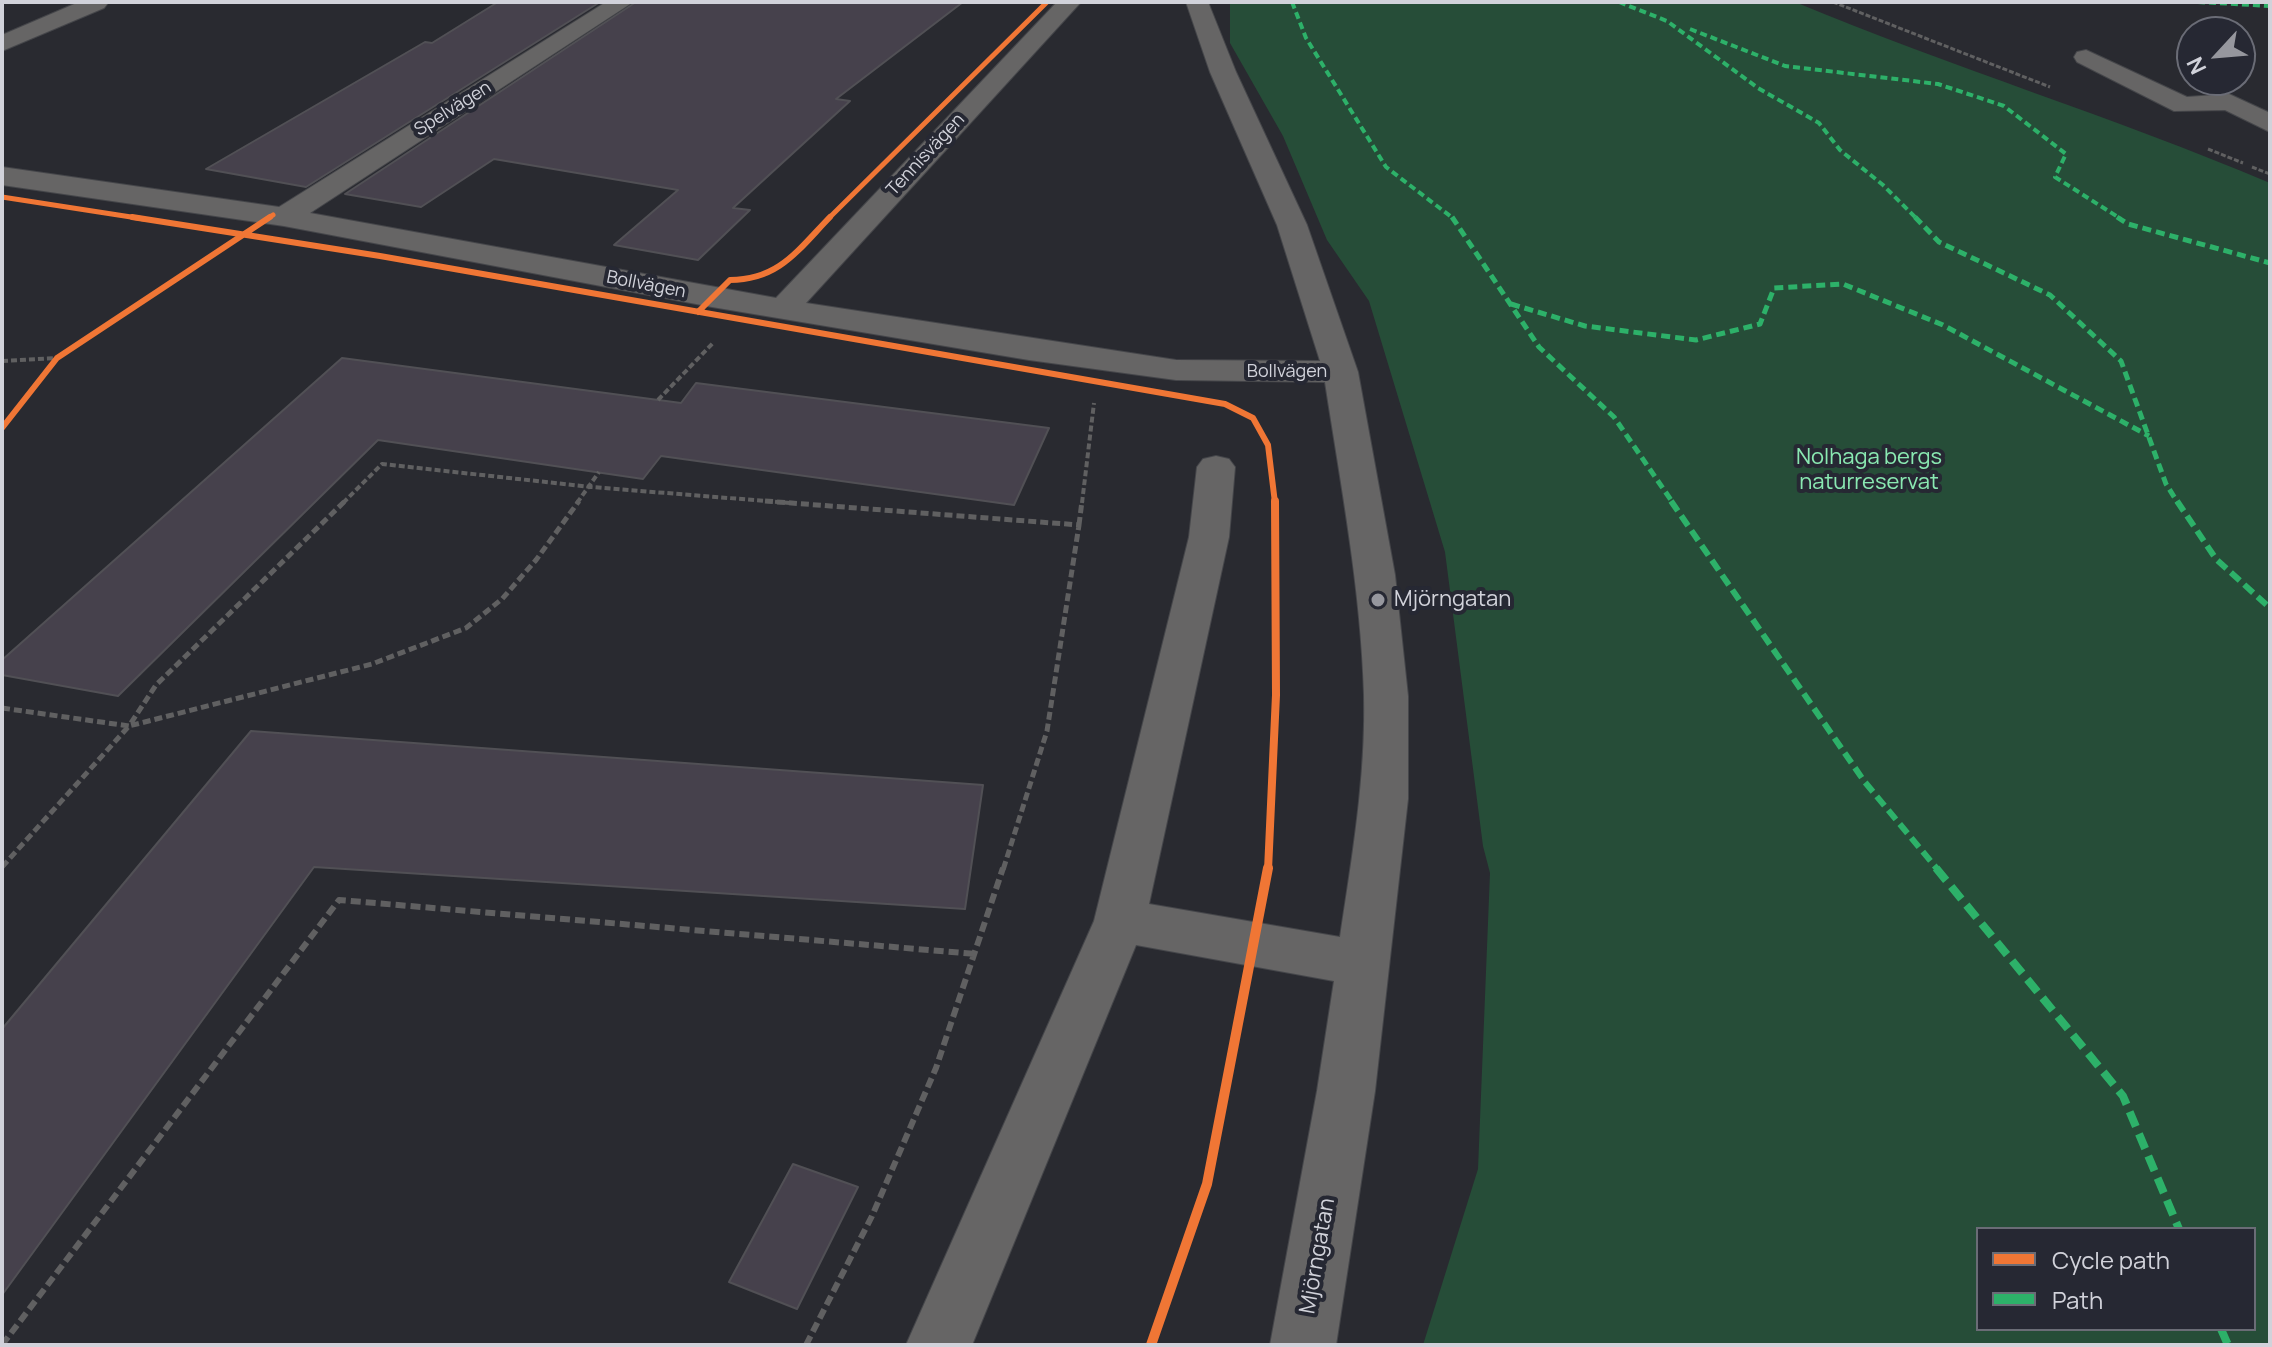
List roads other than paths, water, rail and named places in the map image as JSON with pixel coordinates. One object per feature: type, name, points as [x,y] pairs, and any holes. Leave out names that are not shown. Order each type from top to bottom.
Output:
[{"type":"street","name":"Spelvägen","points":[[284,217],[622,2]]},
{"type":"street","name":"Tennisvägen","points":[[783,309],[1070,2]]},
{"type":"street","name":"Mjörngatan","points":[[1197,2],[1217,59],[1292,225],[1341,372],[1375,575],[1388,726],[1384,799],[1360,963],[1346,1091],[1303,1345]]},
{"type":"street","points":[[2,44],[96,3]]},
{"type":"street","points":[[2086,57],[2183,105],[2270,98]]},
{"type":"street","points":[[2229,102],[2270,124]]},
{"type":"street","name":"Bollvägen","points":[[2,176],[284,217],[783,309],[1176,370],[1341,372]]},
{"type":"street","points":[[939,1345],[1120,921],[1209,537],[1216,467]]},
{"type":"street","points":[[1120,921],[1360,963]]},
{"type":"place","name":"Mjörngatan","points":[[1378,600]]},
{"type":"park label","name":"Nolhaga bergs naturreservat","points":[[1869,470]]}]
